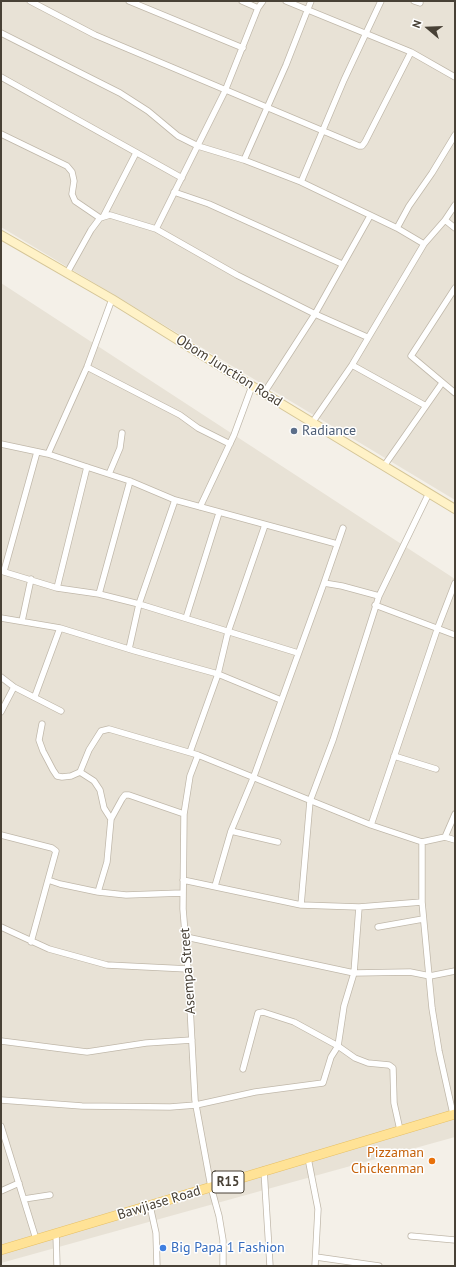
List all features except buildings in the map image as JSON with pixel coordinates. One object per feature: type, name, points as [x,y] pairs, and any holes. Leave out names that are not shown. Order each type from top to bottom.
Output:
[{"type":"main road","name":"Obom Junction Road","points":[[1,235],[112,299],[312,423],[455,509]]},
{"type":"main road","name":"Bawjiase Road","points":[[1,1250],[454,1114]]},
{"type":"street","points":[[30,1],[95,35],[225,91],[267,107],[322,132],[359,146],[362,146],[411,52]]},
{"type":"street","points":[[129,1],[243,48]]},
{"type":"street","points":[[242,1],[258,8]]},
{"type":"street","points":[[156,229],[225,91],[258,8],[263,1]]},
{"type":"street","points":[[286,1],[366,32],[411,52],[455,77]]},
{"type":"street","points":[[244,160],[284,70],[311,1]]},
{"type":"street","points":[[300,182],[381,1]]},
{"type":"street","points":[[1,33],[120,93],[148,111],[168,126],[178,136],[198,146],[244,160],[300,182],[397,228],[424,244]]},
{"type":"street","points":[[1,77],[182,178]]},
{"type":"street","points":[[1,134],[67,166],[72,172],[74,181],[72,194],[75,201],[102,218]]},
{"type":"street","points":[[397,228],[409,206],[432,173],[455,135]]},
{"type":"street","points":[[67,273],[91,230],[102,218],[136,153]]},
{"type":"street","points":[[174,192],[209,204],[342,264]]},
{"type":"street","points":[[312,423],[352,365],[367,337],[424,244],[445,220],[455,205]]},
{"type":"street","points":[[102,218],[110,215],[156,229],[237,275],[315,314],[367,337]]},
{"type":"street","points":[[264,393],[315,314],[370,216]]},
{"type":"street","points":[[445,220],[455,228]]},
{"type":"street","points":[[455,288],[411,356],[455,393]]},
{"type":"street","points":[[48,454],[87,367],[112,299]]},
{"type":"street","points":[[352,365],[426,406]]},
{"type":"street","points":[[87,367],[180,415],[198,428],[230,444]]},
{"type":"street","points":[[384,466],[442,383]]},
{"type":"street","points":[[200,507],[230,444],[252,386]]},
{"type":"street","points":[[109,474],[120,448],[122,433]]},
{"type":"street","points":[[1,444],[48,454],[109,474],[175,500],[337,544]]},
{"type":"street","points":[[37,452],[3,571],[57,588],[99,594],[139,604],[298,653]]},
{"type":"street","points":[[57,588],[87,467]]},
{"type":"street","points":[[99,594],[130,482]]},
{"type":"street","points":[[301,905],[310,801],[333,740],[375,605],[429,493]]},
{"type":"street","points":[[129,649],[139,604],[175,500]]},
{"type":"street","points":[[186,618],[219,513]]},
{"type":"street","points":[[190,752],[218,674],[228,632],[265,525]]},
{"type":"street","points":[[215,886],[230,832],[254,776],[343,528]]},
{"type":"street","points":[[22,621],[31,580]]},
{"type":"street","points":[[324,583],[342,586],[379,596]]},
{"type":"street","points":[[370,825],[438,627],[455,583]]},
{"type":"street","points":[[375,605],[438,627],[455,635]]},
{"type":"street","points":[[1,618],[60,628],[218,674],[281,700]]},
{"type":"street","points":[[35,696],[60,628]]},
{"type":"street","points":[[1,677],[14,686],[61,711]]},
{"type":"street","points":[[1,712],[14,686]]},
{"type":"street","points":[[42,724],[39,740],[53,770],[57,776],[62,778],[80,772],[101,731],[109,729],[190,752],[254,776],[310,801],[370,825],[422,842],[446,837],[455,840]]},
{"type":"street","name":"Asempa Street","points":[[198,755],[190,776],[184,814],[182,893],[196,1105],[211,1187],[219,1216],[223,1240],[223,1266]]},
{"type":"street","points":[[394,756],[436,769]]},
{"type":"street","points":[[80,772],[94,781],[100,790],[104,808],[111,819]]},
{"type":"street","points":[[98,892],[107,862],[111,819],[125,795],[129,795],[184,814]]},
{"type":"street","points":[[446,837],[455,814]]},
{"type":"street","points":[[230,832],[278,842]]},
{"type":"street","points":[[1,835],[52,848],[56,851],[31,942]]},
{"type":"street","points":[[422,842],[422,902],[432,1008],[439,1052],[454,1114]]},
{"type":"street","points":[[48,880],[69,887],[126,895],[182,893]]},
{"type":"street","points":[[183,880],[301,905],[359,907],[422,902]]},
{"type":"street","points":[[1,1100],[82,1106],[170,1107],[196,1105],[254,1092],[323,1083],[331,1056],[338,1046],[344,1006],[354,973],[359,907]]},
{"type":"street","points":[[378,927],[423,918]]},
{"type":"street","points":[[1,927],[49,949],[107,965],[188,969]]},
{"type":"street","points":[[186,937],[354,973],[410,972],[430,976],[455,971]]},
{"type":"street","points":[[243,1069],[255,1018],[258,1013],[263,1012],[294,1022],[338,1046],[355,1058],[368,1063],[389,1065],[393,1068],[394,1103],[400,1130]]},
{"type":"street","points":[[1,1041],[87,1052],[146,1043],[192,1040]]},
{"type":"street","points":[[1,1127],[36,1239]]},
{"type":"street","points":[[308,1158],[318,1209],[316,1258],[314,1266]]},
{"type":"street","points":[[264,1170],[270,1266]]},
{"type":"street","points":[[1,1191],[19,1183]]},
{"type":"street","points":[[24,1199],[50,1195]]},
{"type":"street","points":[[150,1206],[156,1233],[157,1266]]},
{"type":"street","points":[[56,1233],[57,1266]]},
{"type":"street","points":[[411,1236],[455,1240]]},
{"type":"street","points":[[316,1258],[378,1266]]},
{"type":"shaded area","points":[[1,1],[455,1],[455,500],[1,227]]},
{"type":"shaded area","points":[[1,283],[455,579],[455,1137],[1,1263]]},
{"type":"place","name":"Radiance","points":[[294,431]]},
{"type":"place","name":"Pizzaman Chickenman","points":[[432,1161]]},
{"type":"place","name":"Big Papa 1 Fashion","points":[[163,1248]]}]
